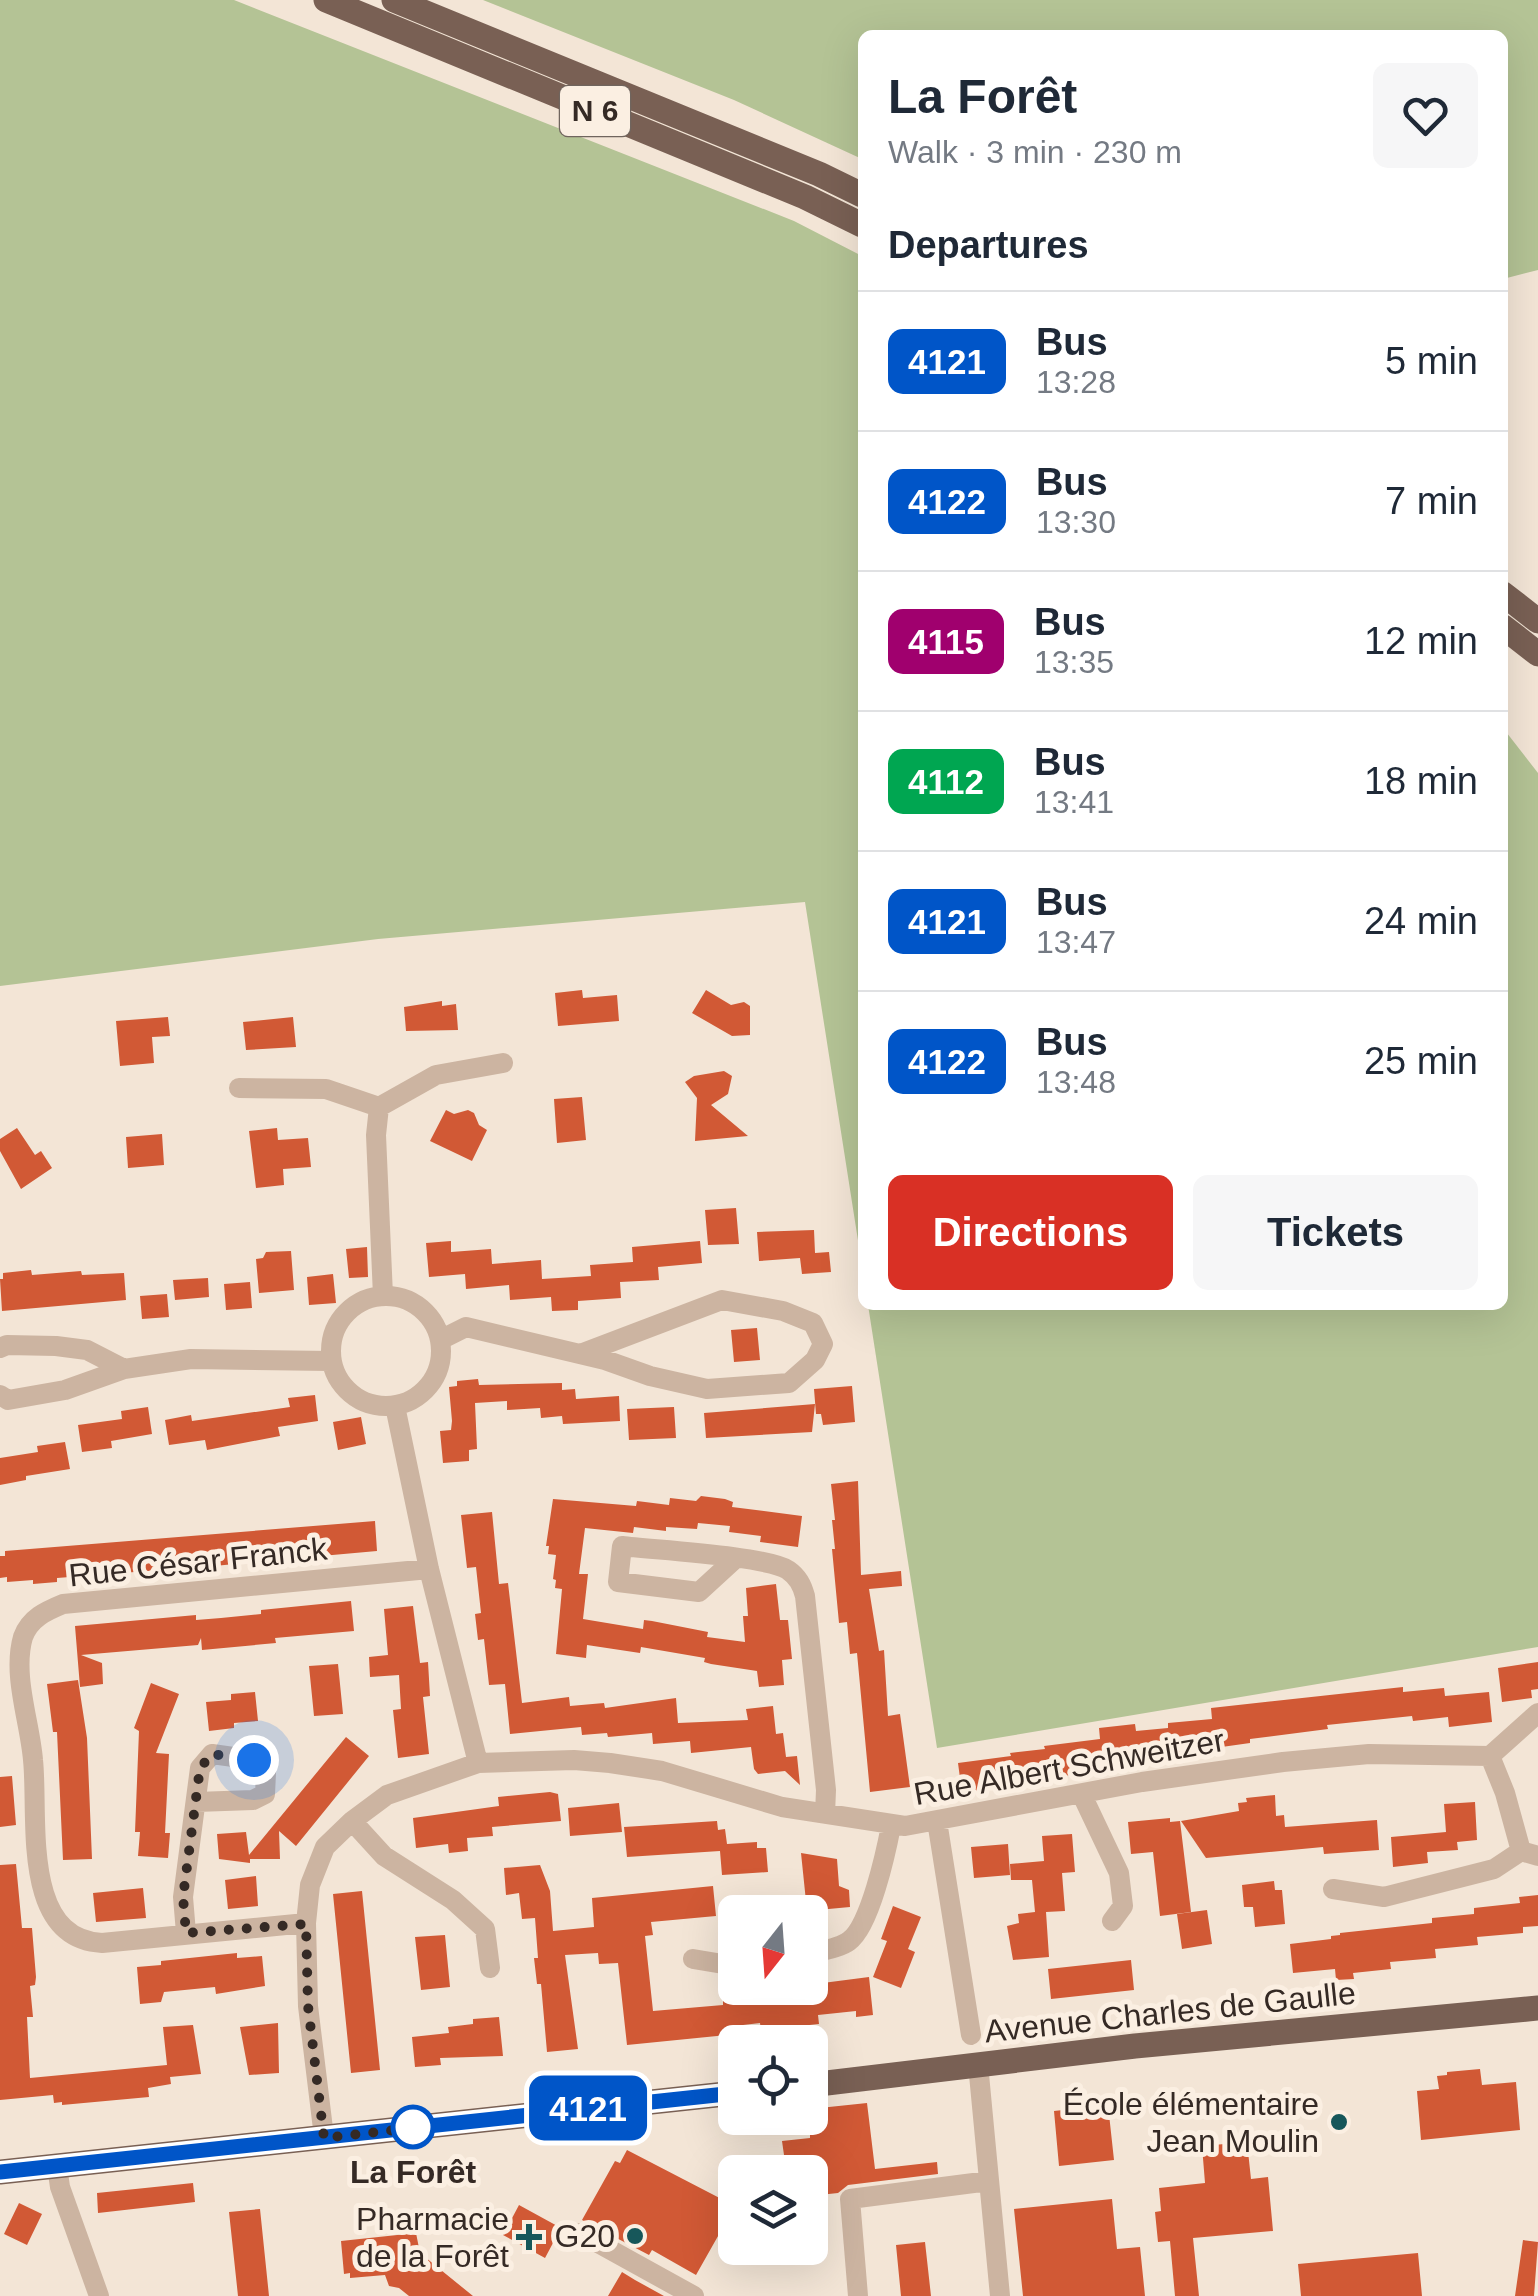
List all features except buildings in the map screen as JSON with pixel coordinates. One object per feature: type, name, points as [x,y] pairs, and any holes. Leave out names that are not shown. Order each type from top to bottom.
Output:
[{"type":"main road","name":"N 6","points":[[326,0],[805,197],[858,223]]},
{"type":"main road","name":"N 6","points":[[394,0],[801,166],[858,193]]},
{"type":"main road","points":[[1508,597],[1538,621]]},
{"type":"main road","points":[[1508,631],[1538,654]]},
{"type":"main road","name":"Avenue Charles de Gaulle","points":[[828,2083],[1136,2046],[1538,2008]]},
{"type":"main road","points":[[0,2172],[718,2095]]},
{"type":"street","points":[[240,1088],[326,1088],[379,1107],[436,1074],[503,1063]]},
{"type":"street","points":[[379,1107],[376,1134],[383,1296]]},
{"type":"street","points":[[383,1296],[416,1306],[433,1322],[440,1340],[441,1358],[435,1377],[419,1396],[396,1406],[376,1406],[351,1395],[338,1380],[331,1361],[331,1342],[347,1312],[364,1300],[383,1296]]},
{"type":"street","points":[[440,1340],[466,1328],[707,1389],[789,1382],[815,1360],[824,1344],[813,1323],[783,1311],[722,1300],[580,1354]]},
{"type":"street","points":[[0,1348],[56,1346],[88,1350],[124,1368]]},
{"type":"street","points":[[0,1394],[8,1400],[65,1390],[124,1368],[191,1360],[331,1361]]},
{"type":"street","points":[[396,1406],[429,1569],[478,1762]]},
{"type":"street","points":[[735,1559],[699,1592],[618,1582],[622,1546],[735,1559],[776,1564],[800,1582],[805,1596],[822,1751],[824,1814]]},
{"type":"street","name":"Rue César Franck","points":[[186,1933],[102,1944],[84,1942],[70,1934],[51,1910],[36,1868],[34,1761],[20,1657],[24,1633],[39,1614],[63,1604],[429,1569]]},
{"type":"street","points":[[1333,1890],[1384,1897],[1494,1869],[1529,1854],[1490,1756],[1538,1713]]},
{"type":"street","name":"Rue Albert Schweitzer","points":[[324,2138],[308,2006],[306,1924],[310,1885],[325,1847],[387,1795],[478,1762],[610,1763],[662,1772],[782,1808],[891,1826],[938,1822],[1142,1782],[1283,1762],[1368,1754],[1490,1756]]},
{"type":"street","points":[[1082,1795],[1119,1873],[1123,1906],[1112,1922]]},
{"type":"street","points":[[196,1802],[183,1897],[186,1933],[306,1924]]},
{"type":"street","points":[[352,1821],[384,1856],[453,1900],[485,1929],[490,1968]]},
{"type":"street","points":[[938,1822],[971,2035]]},
{"type":"street","points":[[828,1948],[849,1942],[860,1928],[882,1871],[891,1826]]},
{"type":"street","points":[[694,1959],[718,1963]]},
{"type":"street","points":[[978,2064],[1000,2296]]},
{"type":"street","points":[[57,2166],[60,2187],[100,2296]]},
{"type":"street","points":[[858,2296],[850,2199],[989,2181]]},
{"type":"street","points":[[580,2234],[694,2296]]},
{"type":"green space","points":[[0,0],[234,0],[794,221],[858,254],[858,1240],[805,902],[378,939],[0,986]]},
{"type":"green space","points":[[483,0],[1538,0],[1538,270],[1508,278],[1508,30],[858,30],[858,157],[734,100]]},
{"type":"green space","points":[[1508,734],[1538,773],[1538,1647],[937,1748],[869,1310],[1508,1310]]},
{"type":"bus line","name":"4121","points":[[0,2172],[718,2095]]},
{"type":"place","name":"École élémentaire Jean Moulin","points":[[1339,2122]]},
{"type":"place","name":"La Forêt","points":[[413,2127]]},
{"type":"place","name":"G20","points":[[635,2236]]},
{"type":"place","name":"Pharmacie de la Forêt","points":[[529,2237]]},
{"type":"route","points":[[254,1760],[212,1754],[200,1768],[183,1897],[186,1933],[306,1924],[308,2006],[324,2138],[431,2126],[413,2127]]}]
